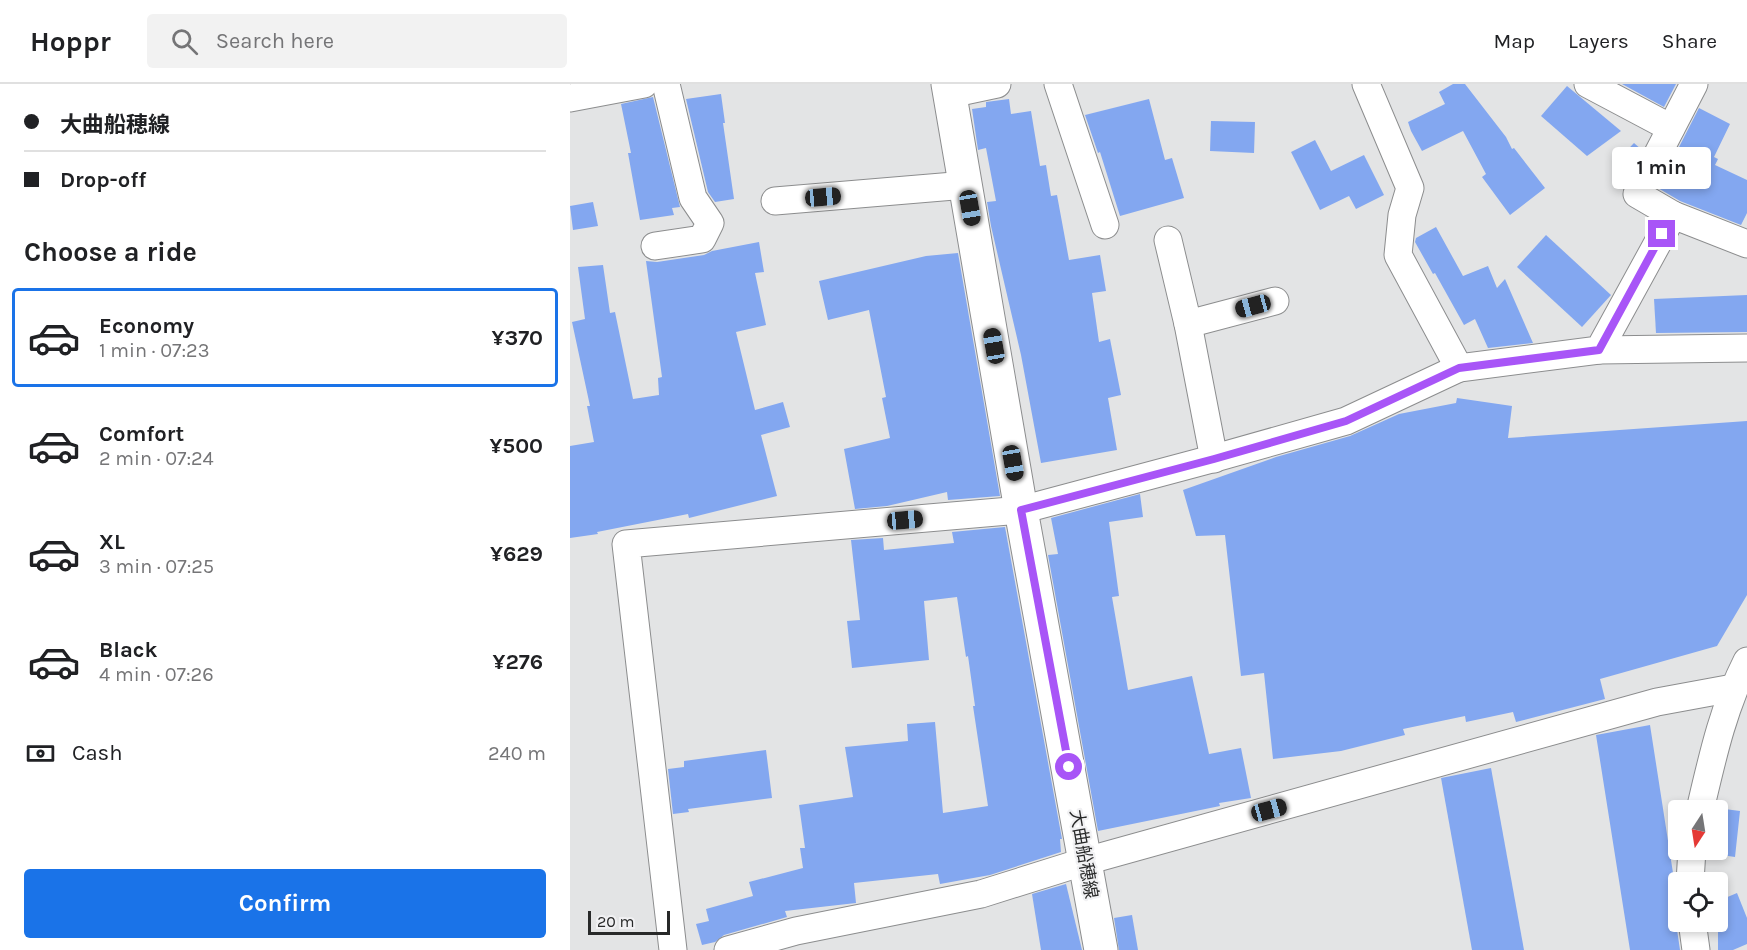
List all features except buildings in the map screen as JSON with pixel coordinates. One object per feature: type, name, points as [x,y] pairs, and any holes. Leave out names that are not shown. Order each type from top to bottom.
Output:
[{"type":"main road","name":"大曲船穂線","points":[[949,89],[1021,510],[1101,950]]},
{"type":"street","points":[[570,98],[644,84]]},
{"type":"street","points":[[655,246],[702,239],[710,223],[693,198],[666,84]]},
{"type":"street","points":[[949,89],[997,84]]},
{"type":"street","points":[[1058,84],[1106,225]]},
{"type":"street","points":[[1366,84],[1410,188],[1402,215],[1398,255],[1459,368]]},
{"type":"street","points":[[1588,84],[1671,128]]},
{"type":"street","points":[[1694,84],[1637,194],[1673,215],[1747,244]]},
{"type":"street","points":[[775,201],[966,185]]},
{"type":"street","points":[[1599,350],[1673,215]]},
{"type":"street","points":[[1168,240],[1188,324],[1214,459]]},
{"type":"street","points":[[1188,324],[1275,301]]},
{"type":"street","points":[[673,950],[626,544],[1021,510],[1346,421],[1459,368],[1599,350],[1747,348]]},
{"type":"street","points":[[1702,800],[1717,739],[1733,688],[1747,661]]},
{"type":"street","points":[[728,950],[796,931],[981,894],[1086,861],[1656,702],[1733,688]]},
{"type":"street","points":[[1694,932],[1696,950]]},
{"type":"route","points":[[1069,767],[1021,510],[1346,421],[1459,368],[1599,350],[1662,234]]}]
